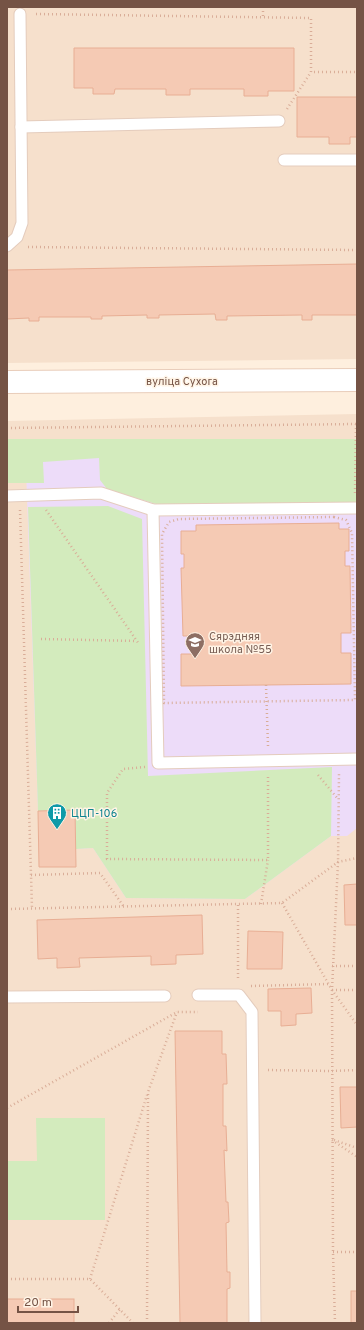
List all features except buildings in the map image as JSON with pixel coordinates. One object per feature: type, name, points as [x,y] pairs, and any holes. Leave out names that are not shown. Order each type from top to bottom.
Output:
[{"type":"street","name":"вуліца Сухога","points":[[7,382],[357,380]]},
{"type":"lane","points":[[7,246],[18,238],[22,223],[20,14]]},
{"type":"lane","points":[[21,127],[279,121]]},
{"type":"lane","points":[[284,160],[357,160]]},
{"type":"lane","points":[[7,496],[101,493],[153,510],[356,508]]},
{"type":"lane","points":[[153,510],[158,763],[357,759]]},
{"type":"lane","points":[[198,995],[238,990],[252,1012],[256,1323]]},
{"type":"lane","points":[[7,997],[165,996]]},
{"type":"path","points":[[263,7],[263,17]]},
{"type":"path","points":[[20,14],[311,18],[311,72],[279,121]]},
{"type":"path","points":[[311,72],[357,72]]},
{"type":"path","points":[[23,247],[357,250]]},
{"type":"path","points":[[7,428],[357,424],[356,508]]},
{"type":"path","points":[[36,495],[157,670]]},
{"type":"path","points":[[20,496],[32,908]]},
{"type":"path","points":[[318,517],[334,517],[346,520],[352,533],[355,700],[266,701],[164,703],[162,534],[169,522],[179,519],[318,517]]},
{"type":"path","points":[[41,639],[156,642]]},
{"type":"path","points":[[261,904],[268,860],[266,685]]},
{"type":"path","points":[[335,1323],[331,1071],[332,966],[338,862],[339,759]]},
{"type":"path","points":[[305,760],[338,800]]},
{"type":"path","points":[[158,763],[151,767],[123,769],[107,793],[107,860],[268,860]]},
{"type":"path","points":[[7,909],[282,903],[338,862],[357,858]]},
{"type":"path","points":[[31,875],[100,873],[124,907]]},
{"type":"path","points":[[282,903],[328,984],[357,1025]]},
{"type":"path","points":[[238,905],[238,990],[328,984]]},
{"type":"path","points":[[332,966],[357,966]]},
{"type":"path","points":[[332,990],[357,990]]},
{"type":"path","points":[[7,1108],[177,1012],[200,1012]]},
{"type":"path","points":[[90,1278],[148,1092],[177,1012]]},
{"type":"path","points":[[252,1070],[357,1070]]},
{"type":"path","points":[[147,1323],[148,1092]]},
{"type":"path","points":[[332,1140],[357,1148]]},
{"type":"path","points":[[332,1140],[357,1157]]},
{"type":"path","points":[[333,1252],[357,1252]]},
{"type":"path","points":[[7,1279],[90,1278],[134,1323]]},
{"type":"path","points":[[109,1323],[120,1310]]},
{"type":"shaded area","points":[[7,7],[357,7],[357,359],[7,363]]},
{"type":"shaded area","points":[[357,414],[357,1323],[7,1323],[7,421]]},
{"type":"shaded area","name":"Сярэдняя школа №55","points":[[357,439],[357,828],[347,836],[331,836],[245,899],[126,898],[93,848],[76,849],[75,810],[38,811],[25,440]]},
{"type":"green space","points":[[7,439],[357,439],[357,504],[156,504],[107,489],[100,480],[99,458],[43,462],[44,483],[7,483]]},
{"type":"green space","points":[[108,506],[142,519],[148,776],[332,767],[331,836],[245,899],[126,898],[93,848],[76,849],[75,810],[38,811],[28,507]]},
{"type":"green space","points":[[36,1118],[105,1118],[105,1220],[7,1220],[7,1161],[37,1161]]},
{"type":"place","name":"Сярэдняя школа №55","points":[[195,659]]},
{"type":"place","name":"ЦЦП-106","points":[[57,830]]}]
